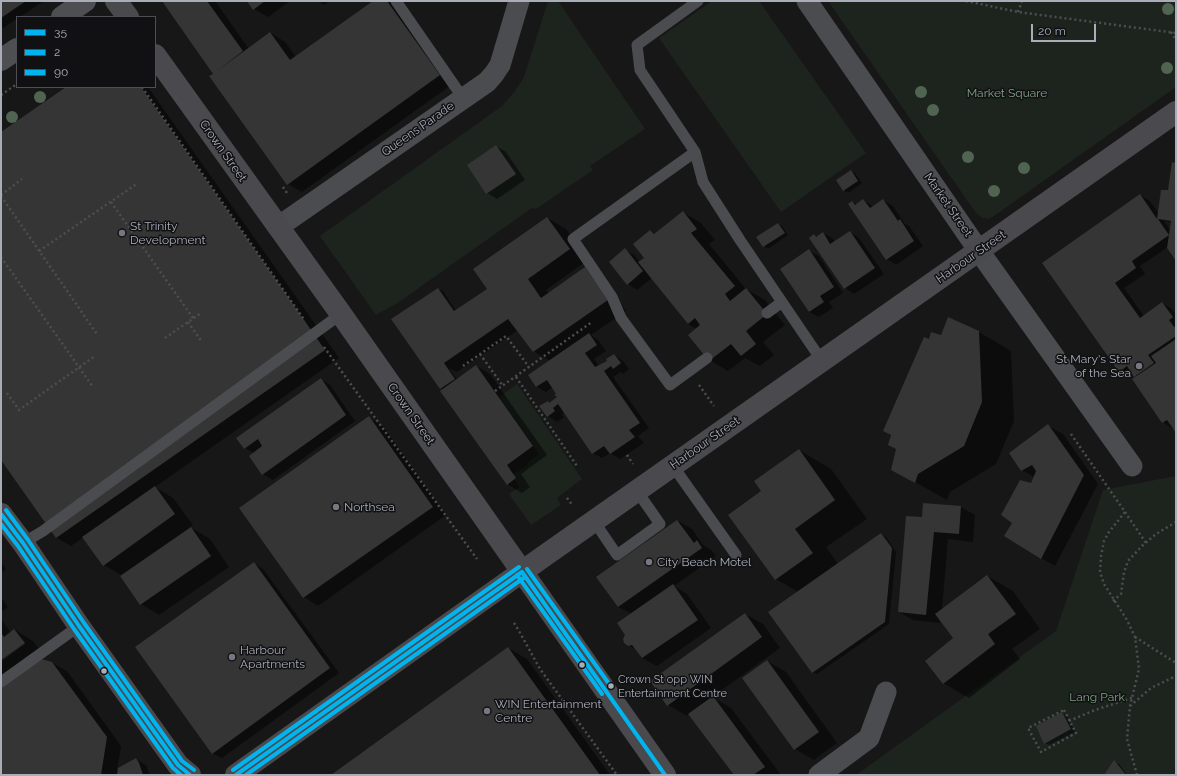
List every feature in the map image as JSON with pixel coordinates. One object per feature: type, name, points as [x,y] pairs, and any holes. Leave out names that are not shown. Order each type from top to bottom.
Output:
[{"type":"main road","points":[[63,16],[85,1]]},
{"type":"main road","points":[[1,60],[16,50]]},
{"type":"street","points":[[116,1],[127,16]]},
{"type":"street","name":"Queens Parade","points":[[278,228],[486,82],[500,65],[519,1]]},
{"type":"street","name":"Market Street","points":[[807,1],[979,251],[1132,466]]},
{"type":"street","name":"Crown Street","points":[[156,56],[341,314],[665,775]]},
{"type":"street","name":"Harbour Street","points":[[236,775],[261,759],[594,521],[1176,112]]},
{"type":"street","points":[[1,514],[23,543],[79,626],[178,765],[190,775]]},
{"type":"street","points":[[819,775],[869,738],[886,692]]},
{"type":"lane","points":[[698,1],[637,45],[640,70],[695,152],[703,182],[822,361]]},
{"type":"lane","points":[[398,3],[463,98]]},
{"type":"lane","points":[[695,152],[573,239],[612,297],[621,318],[670,385],[707,358]]},
{"type":"lane","points":[[767,313],[782,302]]},
{"type":"lane","points":[[23,543],[50,526],[341,314]]},
{"type":"lane","points":[[673,466],[736,556]]},
{"type":"lane","points":[[594,521],[617,555],[660,524],[637,491]]},
{"type":"lane","points":[[1,682],[79,626]]},
{"type":"path","points":[[966,1],[1018,12],[1176,33]]},
{"type":"path","points":[[1018,12],[1022,1]]},
{"type":"path","points":[[1171,32],[1176,40]]},
{"type":"path","points":[[1,95],[16,85]]},
{"type":"path","points":[[22,179],[1,195],[97,334]]},
{"type":"path","points":[[39,250],[138,183]]},
{"type":"path","points":[[283,187],[287,193]]},
{"type":"path","points":[[111,202],[193,318]]},
{"type":"path","points":[[1,257],[93,387]]},
{"type":"path","points":[[165,338],[201,313]]},
{"type":"path","points":[[188,322],[202,342]]},
{"type":"path","points":[[495,392],[592,322]]},
{"type":"path","points":[[463,366],[506,336],[529,367]]},
{"type":"path","points":[[480,354],[503,386]]},
{"type":"path","points":[[6,393],[19,410],[95,356]]},
{"type":"path","points":[[516,377],[577,466]]},
{"type":"path","points":[[706,395],[714,406]]},
{"type":"path","points":[[1071,434],[1146,542]]},
{"type":"path","points":[[627,455],[633,464]]},
{"type":"path","points":[[567,498],[573,506]]},
{"type":"path","points":[[1125,512],[1104,541],[1100,572],[1104,584],[1113,601],[1127,620],[1135,637],[1139,669],[1130,706],[1126,739],[1137,775]]},
{"type":"path","points":[[1113,601],[1121,594],[1124,572],[1128,561],[1146,542],[1176,522]]},
{"type":"path","points":[[514,623],[540,669],[617,775]]},
{"type":"path","points":[[1135,637],[1176,663]]},
{"type":"path","points":[[1130,706],[1151,688],[1176,676]]},
{"type":"path","points":[[1069,721],[1095,710],[1132,698]]},
{"type":"path","points":[[1064,710],[1069,721],[1076,733],[1041,752],[1028,728],[1064,710]]},
{"type":"green space","points":[[548,1],[558,1],[645,129],[590,166],[593,170],[536,209],[532,208],[396,304],[376,315],[320,236],[502,106],[515,91],[524,77]]},
{"type":"green space","points":[[712,1],[759,1],[866,153],[781,212],[659,38]]},
{"type":"green space","name":"Market Square","points":[[828,1],[1176,1],[1176,87],[988,219],[981,217],[976,213]]},
{"type":"green space","points":[[517,384],[582,479],[557,498],[561,505],[531,525],[509,494],[519,487],[512,475],[528,465],[527,463],[539,454],[499,397]]},
{"type":"green space","name":"Lang Park","points":[[1176,476],[1176,775],[856,775],[1056,631],[1103,490]]},
{"type":"building","points":[[1,1],[26,1],[1,18]]},
{"type":"building","points":[[162,1],[207,1],[243,51],[217,71],[270,32],[290,60],[373,1],[387,1],[440,75],[287,185],[209,76],[213,74]]},
{"type":"building","points":[[247,1],[265,1],[253,10]]},
{"type":"building","name":"St Trinity Development","points":[[65,88],[142,88],[325,350],[56,538],[1,460],[1,132]]},
{"type":"building","points":[[496,145],[516,174],[486,194],[467,165]]},
{"type":"building","points":[[1172,162],[1176,163],[1176,261],[1167,248],[1169,235],[1132,261],[1136,268],[1115,283],[1140,318],[1162,302],[1173,317],[1169,320],[1174,327],[1176,326],[1176,336],[1148,355],[1154,363],[1134,377],[1127,366],[1119,372],[1042,263],[1140,194],[1157,219],[1161,190],[1168,190]],"holes":[[[1158,219],[1171,221],[1169,235]]]},
{"type":"building","points":[[851,170],[858,181],[843,191],[836,180]]},
{"type":"building","points":[[863,199],[870,208],[883,199],[898,221],[900,219],[914,241],[886,260],[848,204],[852,201],[855,205]]},
{"type":"building","points":[[683,211],[697,229],[691,233],[735,286],[725,294],[730,301],[746,288],[767,314],[746,331],[756,344],[741,356],[731,344],[709,361],[688,335],[700,325],[695,318],[688,324],[638,262],[644,258],[633,244],[650,230],[654,234]]},
{"type":"building","points":[[547,217],[570,249],[528,279],[541,298],[585,267],[608,300],[533,352],[508,319],[444,363],[455,379],[440,389],[391,319],[438,288],[454,311],[487,289],[473,269]]},
{"type":"building","points":[[778,223],[785,233],[763,247],[756,237]]},
{"type":"building","points":[[850,231],[875,268],[844,289],[809,238],[814,234],[816,237],[823,232],[830,244]]},
{"type":"building","points":[[625,248],[643,271],[627,285],[609,262]]},
{"type":"building","points":[[809,249],[834,287],[820,296],[824,302],[809,312],[780,269]]},
{"type":"building","points":[[948,317],[979,331],[982,402],[964,446],[918,474],[915,483],[891,470],[896,449],[888,445],[891,435],[883,431],[924,337],[929,339],[931,332],[941,335]]},
{"type":"building","points":[[589,333],[597,345],[585,353],[595,367],[607,361],[606,359],[614,354],[621,363],[613,369],[611,366],[604,371],[640,423],[629,430],[635,437],[610,454],[604,446],[592,454],[558,404],[553,408],[555,411],[547,417],[539,406],[548,401],[549,403],[557,397],[554,395],[556,394],[547,380],[536,387],[528,375]]},
{"type":"building","points":[[1176,339],[1176,433],[1167,420],[1162,423],[1132,379],[1156,363],[1151,356]]},
{"type":"building","points":[[476,365],[533,446],[507,465],[516,478],[507,485],[440,391]]},
{"type":"building","points":[[321,378],[346,415],[262,475],[249,456],[262,446],[258,439],[244,449],[236,438]]},
{"type":"building","name":"Northsea","points":[[369,416],[433,507],[303,598],[239,508]]},
{"type":"building","points":[[1048,424],[1084,475],[1041,559],[1004,536],[1012,523],[1001,515],[1020,480],[1031,483],[1036,471],[1032,465],[1021,471],[1009,453]]},
{"type":"building","points":[[799,449],[835,500],[795,529],[813,553],[775,580],[728,515],[761,491],[754,481]]},
{"type":"building","points":[[155,486],[175,514],[103,566],[82,537]]},
{"type":"building","points":[[923,503],[961,506],[959,534],[934,532],[926,615],[898,612],[906,516],[922,517]]},
{"type":"building","name":"City Beach Motel","points":[[677,520],[694,543],[697,540],[702,548],[618,607],[596,577]]},
{"type":"building","points":[[191,527],[211,556],[140,605],[120,576]]},
{"type":"building","points":[[881,533],[892,548],[885,622],[812,673],[768,612]]},
{"type":"building","name":"Harbour Apartments","points":[[254,562],[330,668],[212,754],[135,647]]},
{"type":"building","points":[[987,575],[1016,614],[988,634],[995,644],[943,684],[925,661],[953,638],[935,614]]},
{"type":"building","points":[[673,584],[698,620],[642,658],[632,645],[628,646],[624,643],[623,639],[625,635],[617,623]]},
{"type":"building","points":[[745,613],[762,637],[667,706],[650,681]]},
{"type":"building","points":[[14,629],[25,643],[1,660],[1,633],[4,637]]},
{"type":"building","name":"WIN Entertainment Centre","points":[[508,647],[600,775],[331,775]]},
{"type":"building","points":[[34,657],[52,662],[107,737],[101,775],[3,775],[1,772],[1,681]]},
{"type":"building","points":[[767,660],[819,732],[794,750],[742,678]]},
{"type":"building","points":[[713,696],[765,767],[753,775],[734,775],[688,714]]},
{"type":"building","points":[[1062,712],[1071,729],[1044,744],[1036,726]]},
{"type":"building","points":[[136,758],[143,775],[117,775],[118,768]]},
{"type":"building","points":[[1114,760],[1126,775],[1104,775]]},
{"type":"transit line","name":"90","points":[[6,510],[182,761],[194,770]]},
{"type":"transit line","name":"35","points":[[1,514],[23,543],[79,626],[178,765],[190,775]]},
{"type":"transit line","name":"2","points":[[1,524],[18,546],[74,629],[173,768],[181,775]]},
{"type":"transit line","name":"90","points":[[233,770],[519,567]]},
{"type":"transit line","name":"90","points":[[527,569],[612,688]]},
{"type":"transit line","name":"35","points":[[522,572],[665,775]]},
{"type":"transit line","name":"35","points":[[236,775],[522,572]]},
{"type":"transit line","name":"2","points":[[517,575],[602,694]]},
{"type":"transit line","name":"2","points":[[246,775],[525,577]]},
{"type":"place","name":"St Trinity Development","points":[[122,233]]},
{"type":"place","name":"St Mary's Star of the Sea","points":[[1139,366]]},
{"type":"place","name":"Northsea","points":[[336,507]]},
{"type":"place","name":"City Beach Motel","points":[[649,562]]},
{"type":"place","name":"Harbour Apartments","points":[[232,657]]},
{"type":"place","name":"Crown St opp WIN Entertainment Centre","points":[[611,686]]},
{"type":"place","name":"WIN Entertainment Centre","points":[[487,711]]}]
